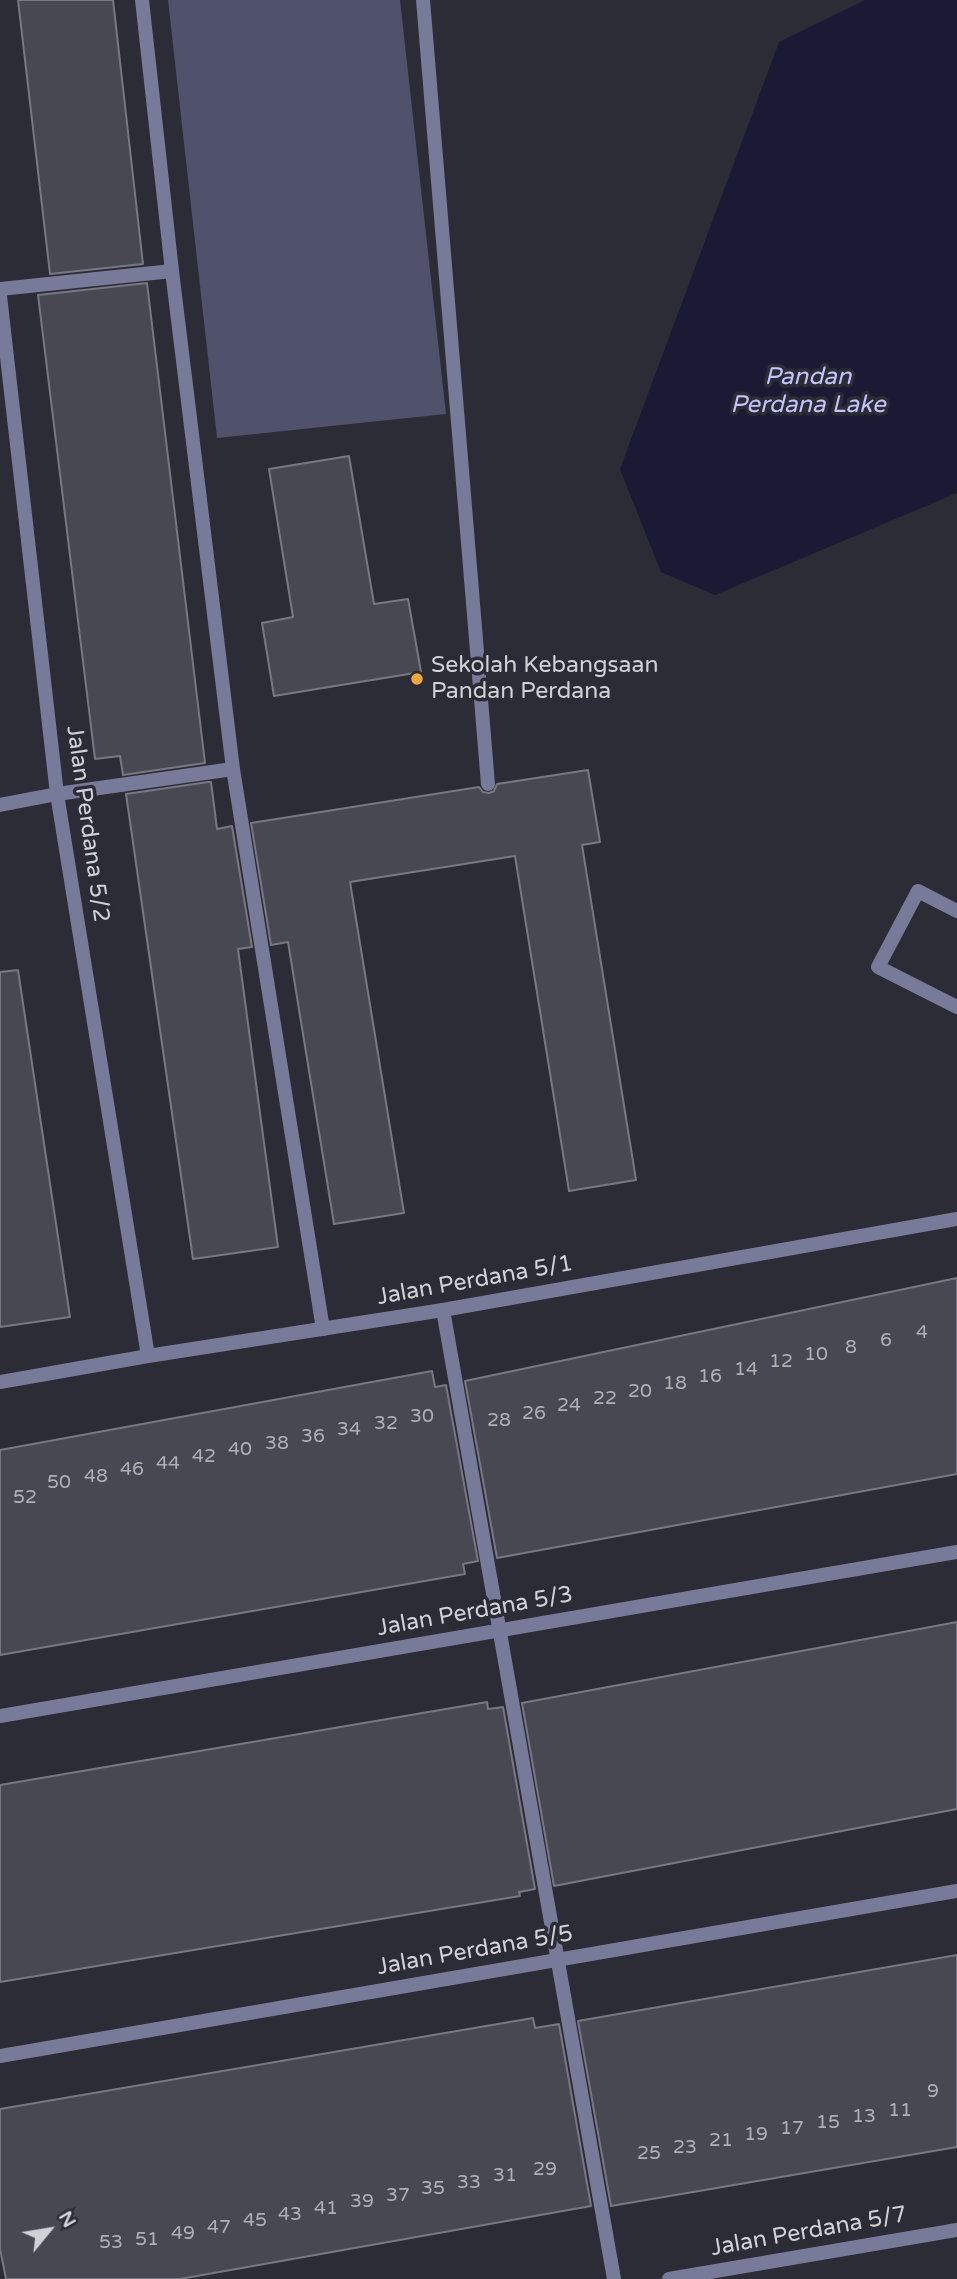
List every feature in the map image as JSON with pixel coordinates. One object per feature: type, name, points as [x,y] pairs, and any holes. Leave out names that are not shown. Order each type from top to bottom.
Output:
[{"type":"street","points":[[142,0],[233,769],[323,1329]]},
{"type":"street","points":[[423,0],[488,784]]},
{"type":"street","points":[[0,289],[172,271]]},
{"type":"street","name":"Jalan Perdana 5/2","points":[[0,296],[57,794],[148,1356]]},
{"type":"street","points":[[0,805],[57,794],[233,769]]},
{"type":"street","points":[[957,911],[918,891],[878,967],[957,1007]]},
{"type":"street","name":"Jalan Perdana 5/1","points":[[0,1382],[443,1310],[957,1219]]},
{"type":"street","points":[[443,1310],[614,2279]]},
{"type":"street","name":"Jalan Perdana 5/3","points":[[0,1716],[957,1552]]},
{"type":"street","name":"Jalan Perdana 5/5","points":[[0,2056],[957,1891]]},
{"type":"street","name":"Jalan Perdana 5/7","points":[[669,2279],[957,2230]]},
{"type":"shaded area","points":[[168,0],[400,0],[446,414],[217,438]]},
{"type":"water","name":"Pandan Perdana Lake","points":[[865,0],[957,0],[957,493],[715,595],[661,572],[620,469],[779,42]]},
{"type":"building","points":[[18,0],[113,0],[143,264],[50,274]]},
{"type":"building","points":[[147,283],[205,763],[123,775],[120,756],[95,759],[38,295]]},
{"type":"building","points":[[349,456],[374,604],[408,599],[421,672],[274,696],[262,623],[293,617],[269,469]]},
{"type":"building","points":[[588,770],[600,842],[582,845],[636,1180],[569,1191],[515,856],[350,882],[404,1213],[334,1224],[288,942],[271,945],[251,823],[479,787],[483,792],[489,793],[494,791],[497,784]]},
{"type":"building","points":[[211,782],[217,829],[232,826],[252,947],[238,949],[278,1247],[193,1259],[126,794]]},
{"type":"building","points":[[18,970],[70,1317],[0,1327],[0,972]]},
{"type":"building","points":[[957,1278],[957,1474],[497,1558],[465,1381]]},
{"type":"building","points":[[432,1371],[435,1387],[446,1385],[478,1561],[463,1564],[465,1574],[0,1655],[0,1450]]},
{"type":"building","points":[[957,1622],[957,1809],[554,1886],[522,1703]]},
{"type":"building","points":[[487,1702],[488,1709],[503,1707],[535,1889],[519,1892],[520,1896],[0,1982],[0,1785]]},
{"type":"building","points":[[957,1955],[957,2147],[611,2206],[578,2021]]},
{"type":"building","points":[[533,2018],[535,2028],[559,2024],[591,2206],[180,2279],[6,2279],[0,2249],[0,2109]]},
{"type":"place","name":"Sekolah Kebangsaan Pandan Perdana","points":[[417,679]]}]
